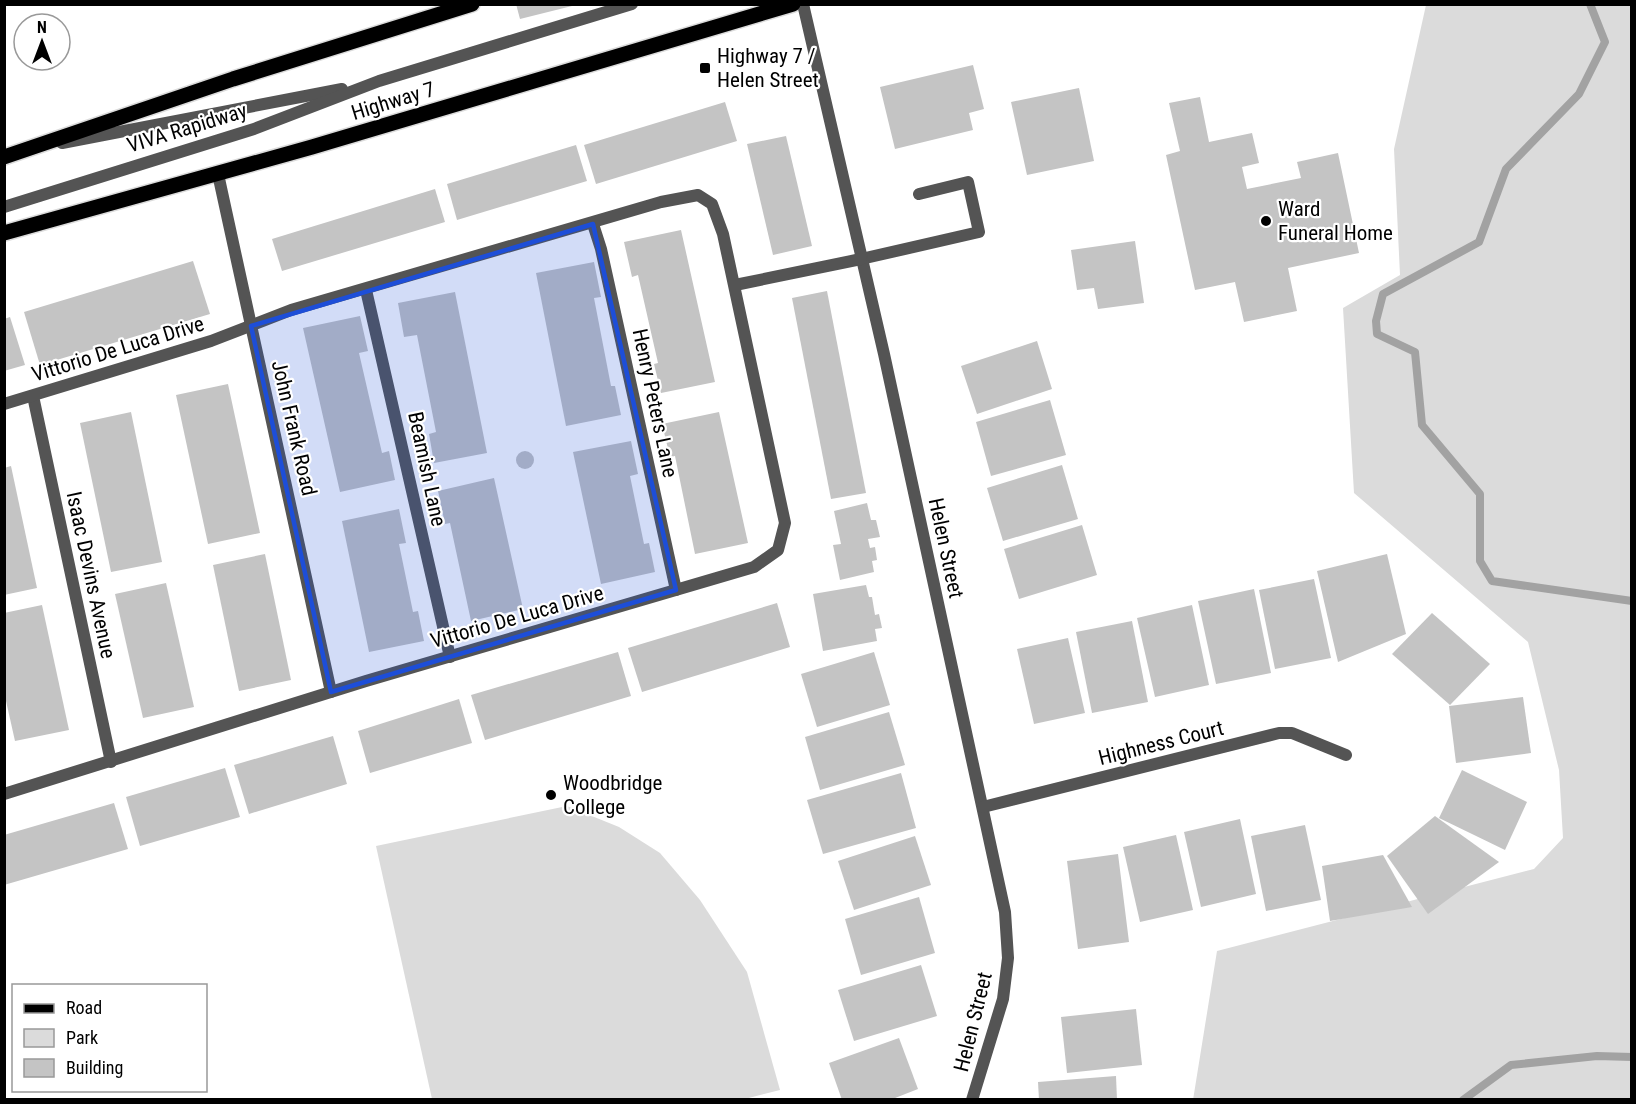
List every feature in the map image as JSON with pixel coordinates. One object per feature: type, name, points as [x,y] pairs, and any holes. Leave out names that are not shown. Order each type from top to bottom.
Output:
[{"type":"main road","points":[[4,157],[233,79],[472,4]]},
{"type":"main road","name":"Highway 7","points":[[4,233],[218,174],[793,4]]},
{"type":"street","name":"VIVA Rapidway","points":[[4,207],[254,129],[379,81],[632,4]]},
{"type":"street","name":"Helen Street","points":[[803,4],[885,354],[1005,912],[1008,958],[1003,999],[972,1100]]},
{"type":"street","name":"VIVA Rapidway","points":[[24,150],[379,81]]},
{"type":"street","name":"John Frank Road","points":[[218,174],[331,692]]},
{"type":"street","points":[[735,285],[979,232],[968,182],[919,194]]},
{"type":"street","name":"Vittorio De Luca Drive","points":[[4,404],[251,326],[291,310],[366,290],[661,202],[698,195],[712,204],[735,285],[785,523],[778,550],[754,567],[331,692],[4,794]]},
{"type":"street","name":"Henry Peters Lane","points":[[592,224],[601,249],[676,591]]},
{"type":"street","name":"Beamish Lane","points":[[366,290],[450,657]]},
{"type":"street","name":"Isaac Devins Avenue","points":[[33,396],[111,762]]},
{"type":"street","name":"Highness Court","points":[[982,807],[1279,733],[1292,733],[1346,755]]},
{"type":"highlighted area","points":[[593,224],[676,590],[331,692],[251,326]]},
{"type":"green space","points":[[1426,5],[1631,5],[1631,1099],[1193,1100],[1217,951],[1534,869],[1563,838],[1559,770],[1528,642],[1354,493],[1343,308],[1400,275],[1394,149]]},
{"type":"green space","points":[[567,806],[619,827],[660,853],[700,900],[747,972],[780,1090],[741,1100],[432,1099],[376,846]]},
{"type":"building","points":[[516,4],[575,4],[576,5],[520,19]]},
{"type":"building","points":[[973,65],[984,109],[969,113],[973,130],[895,149],[880,87]]},
{"type":"building","points":[[1079,88],[1094,161],[1027,175],[1011,102]]},
{"type":"building","name":"Ward Funeral Home","points":[[1200,97],[1209,142],[1252,133],[1259,163],[1242,167],[1247,189],[1301,178],[1297,162],[1338,153],[1359,253],[1288,268],[1297,311],[1244,322],[1235,282],[1195,290],[1166,155],[1180,151],[1169,103]]},
{"type":"building","points":[[725,102],[737,141],[596,184],[584,145]]},
{"type":"building","points":[[786,136],[812,246],[773,255],[747,144]]},
{"type":"building","points":[[576,145],[587,181],[457,220],[447,184]]},
{"type":"building","points":[[435,189],[445,222],[282,271],[272,239]]},
{"type":"building","points":[[681,230],[715,382],[661,393],[654,364],[658,363],[638,275],[632,277],[624,242]]},
{"type":"building","points":[[1135,241],[1144,303],[1098,309],[1094,288],[1077,290],[1071,250]]},
{"type":"building","points":[[193,261],[210,314],[40,365],[24,312]]},
{"type":"building","points":[[594,262],[601,297],[594,298],[611,386],[615,386],[621,415],[566,426],[536,273]]},
{"type":"building","points":[[827,291],[866,493],[831,499],[792,298]]},
{"type":"building","points":[[455,292],[487,453],[434,463],[429,434],[436,432],[417,335],[404,337],[398,303]]},
{"type":"building","points":[[360,316],[368,351],[359,353],[382,453],[389,451],[395,480],[340,492],[303,328]]},
{"type":"building","points":[[10,317],[25,365],[4,371],[4,319]]},
{"type":"building","points":[[1037,341],[1052,389],[977,414],[961,366]]},
{"type":"building","points":[[228,384],[260,533],[208,544],[176,395]]},
{"type":"building","points":[[1050,400],[1066,455],[991,476],[976,422]]},
{"type":"building","points":[[131,412],[162,562],[111,572],[80,423]]},
{"type":"building","points":[[719,412],[748,543],[695,554],[675,456],[670,457],[662,424]]},
{"type":"building","points":[[631,441],[638,474],[630,476],[644,544],[649,543],[655,572],[601,584],[573,452]]},
{"type":"building","points":[[521,451],[529,451],[534,456],[532,467],[521,469],[516,464],[516,456]]},
{"type":"building","points":[[1062,465],[1078,519],[1003,541],[987,488]]},
{"type":"building","points":[[11,466],[37,588],[4,595],[4,468]]},
{"type":"building","points":[[494,478],[523,609],[471,621],[450,523],[445,524],[438,491]]},
{"type":"building","points":[[867,503],[871,520],[876,520],[880,537],[868,539],[870,548],[875,547],[877,560],[872,561],[874,572],[840,580],[833,545],[841,544],[834,511]]},
{"type":"building","points":[[399,509],[406,543],[399,544],[413,612],[418,611],[424,641],[369,652],[342,521]]},
{"type":"building","points":[[1082,525],[1097,575],[1019,599],[1004,549]]},
{"type":"building","points":[[265,554],[291,680],[239,691],[213,565]]},
{"type":"building","points":[[1387,554],[1406,634],[1338,662],[1317,571]]},
{"type":"building","points":[[1314,579],[1331,658],[1275,669],[1259,590]]},
{"type":"building","points":[[166,583],[194,707],[143,718],[115,594]]},
{"type":"building","points":[[866,585],[869,597],[872,597],[875,615],[879,614],[882,628],[875,629],[877,641],[823,651],[813,594]]},
{"type":"building","points":[[1254,589],[1271,673],[1216,684],[1198,601]]},
{"type":"building","points":[[777,603],[790,647],[642,692],[628,648]]},
{"type":"building","points":[[42,605],[69,730],[15,741],[4,692],[4,613]]},
{"type":"building","points":[[1192,605],[1209,685],[1155,697],[1137,618]]},
{"type":"building","points":[[1432,613],[1490,664],[1450,705],[1392,654]]},
{"type":"building","points":[[1132,621],[1148,702],[1092,713],[1076,632]]},
{"type":"building","points":[[1068,638],[1085,713],[1034,724],[1017,649]]},
{"type":"building","points":[[618,652],[631,696],[485,740],[471,695]]},
{"type":"building","points":[[874,652],[890,705],[817,727],[801,674]]},
{"type":"building","points":[[1523,697],[1531,753],[1456,763],[1449,706]]},
{"type":"building","points":[[459,699],[472,743],[370,773],[358,731]]},
{"type":"building","points":[[889,712],[905,765],[820,790],[805,737]]},
{"type":"building","points":[[333,736],[347,784],[249,814],[234,765]]},
{"type":"building","points":[[225,768],[240,817],[140,846],[126,797]]},
{"type":"building","points":[[1462,770],[1527,802],[1505,850],[1439,818]]},
{"type":"building","points":[[901,773],[916,828],[823,854],[807,800]]},
{"type":"building","points":[[114,803],[128,849],[4,885],[4,835]]},
{"type":"building","points":[[1435,816],[1499,862],[1428,914],[1387,856]]},
{"type":"building","points":[[1240,819],[1256,894],[1201,907],[1184,832]]},
{"type":"building","points":[[1305,825],[1321,900],[1266,911],[1251,836]]},
{"type":"building","points":[[1176,835],[1193,910],[1140,922],[1123,847]]},
{"type":"building","points":[[915,836],[931,885],[854,910],[838,861]]},
{"type":"building","points":[[1118,854],[1129,942],[1078,949],[1067,861]]},
{"type":"building","points":[[1383,855],[1412,907],[1330,921],[1322,866]]},
{"type":"building","points":[[919,897],[935,953],[861,975],[845,919]]},
{"type":"building","points":[[921,965],[937,1016],[854,1041],[838,990]]},
{"type":"building","points":[[1136,1009],[1142,1065],[1067,1073],[1061,1017]]},
{"type":"building","points":[[899,1038],[918,1089],[890,1100],[842,1100],[829,1063]]},
{"type":"building","points":[[1116,1076],[1117,1100],[1039,1100],[1038,1082]]},
{"type":"waterway","points":[[1590,4],[1605,42],[1579,94],[1506,169],[1479,242],[1383,294],[1376,321],[1377,334],[1415,352],[1422,425],[1480,494],[1480,561],[1492,581],[1632,601]]},
{"type":"waterway","points":[[1463,1100],[1511,1065],[1597,1056],[1632,1057]]},
{"type":"place","name":"Highway 7 / Helen Street","points":[[705,68]]},
{"type":"place","name":"Ward Funeral Home","points":[[1266,221]]},
{"type":"place","name":"Woodbridge College","points":[[551,795]]}]
